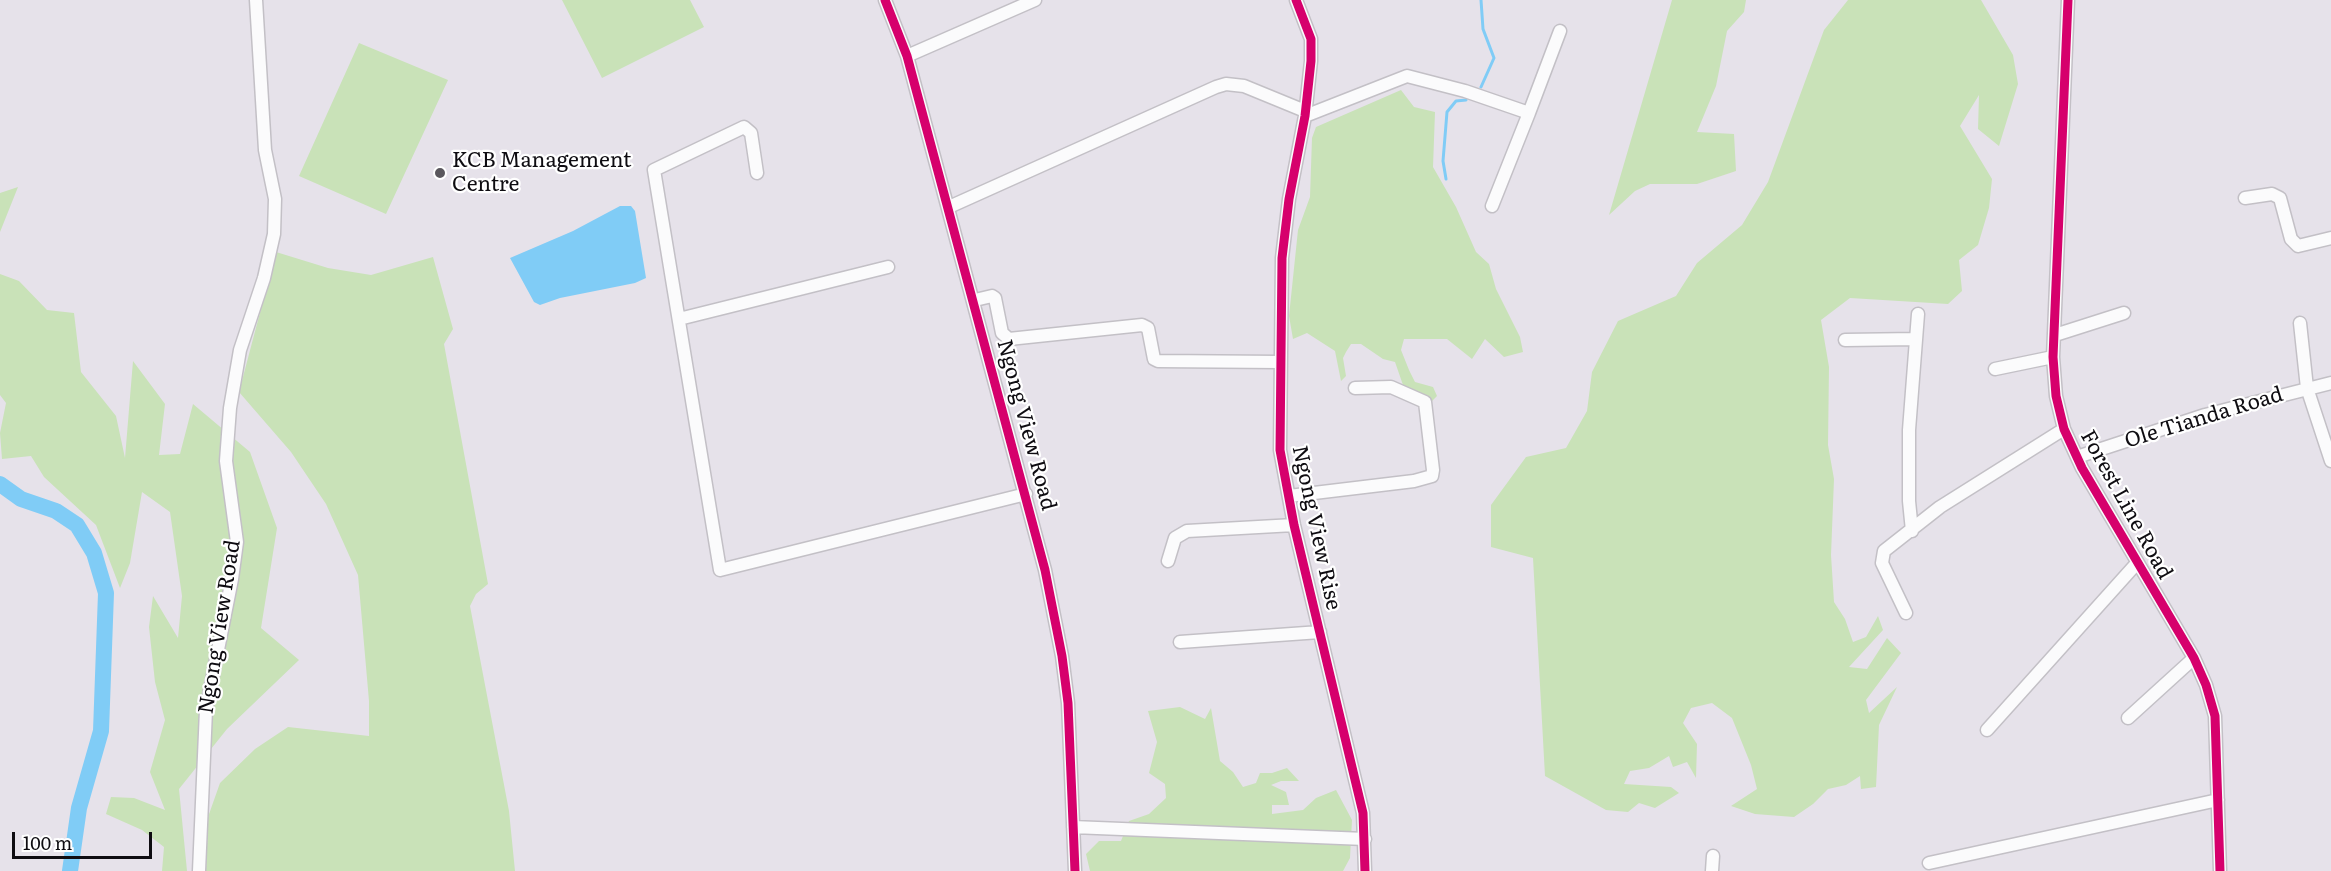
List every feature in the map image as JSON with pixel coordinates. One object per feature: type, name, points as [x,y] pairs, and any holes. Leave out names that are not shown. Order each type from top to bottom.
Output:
[{"type":"street","name":"Ngong View Road","points":[[199,871],[206,710],[237,542],[226,461],[230,408],[240,350],[264,278],[274,234],[275,199],[265,150],[256,0]]},
{"type":"street","name":"Ngong View Road","points":[[885,0],[895,31],[907,56],[975,300],[1045,570],[1065,678],[1075,871]]},
{"type":"street","points":[[907,56],[1035,0]]},
{"type":"street","name":"Ngong View Rise","points":[[1296,0],[1311,39],[1305,114],[1289,199],[1282,258],[1280,450],[1294,525],[1363,813],[1365,871]]},
{"type":"street","name":"Forest Line Road","points":[[2068,0],[2054,357],[2056,396],[2064,429],[2077,457],[2194,658],[2206,685],[2215,716],[2220,871]]},
{"type":"street","points":[[1492,206],[1560,31]]},
{"type":"street","points":[[949,207],[1226,84],[1244,86],[1305,114],[1412,75],[1529,113]]},
{"type":"street","points":[[757,173],[751,133],[744,127],[654,170],[720,570],[1026,494]]},
{"type":"street","points":[[2245,198],[2272,194],[2280,198],[2291,240],[2298,246],[2331,238]]},
{"type":"street","points":[[679,319],[888,267]]},
{"type":"street","points":[[975,300],[993,296],[995,298],[1002,333],[1009,339],[1142,325],[1149,328],[1154,359],[1158,361],[1281,362]]},
{"type":"street","points":[[2055,335],[2124,313]]},
{"type":"street","points":[[1912,531],[1909,501],[1909,430],[1918,314]]},
{"type":"street","points":[[2300,323],[2307,388],[2331,461]]},
{"type":"street","points":[[1845,340],[1916,339]]},
{"type":"street","points":[[1995,369],[2054,357]]},
{"type":"street","name":"Ole Tianda Road","points":[[2077,457],[2205,415],[2331,383]]},
{"type":"street","points":[[1289,496],[1414,482],[1431,477],[1433,471],[1425,402],[1391,387],[1355,388]]},
{"type":"street","points":[[1906,613],[1889,579],[1881,556],[1884,551],[1940,507],[2064,429]]},
{"type":"street","points":[[1168,561],[1175,538],[1187,531],[1294,525]]},
{"type":"street","points":[[1988,730],[2137,563]]},
{"type":"street","points":[[1180,642],[1320,632]]},
{"type":"street","points":[[2128,718],[2194,658]]},
{"type":"street","points":[[1929,863],[2218,800]]},
{"type":"street","points":[[1073,827],[1365,839]]},
{"type":"street","points":[[1712,871],[1713,856]]},
{"type":"green space","points":[[562,0],[690,0],[704,27],[602,78]]},
{"type":"green space","points":[[1672,0],[1746,0],[1744,12],[1727,31],[1716,86],[1697,132],[1734,134],[1736,171],[1697,184],[1650,184],[1635,191],[1609,215]]},
{"type":"green space","points":[[1848,0],[1981,0],[2013,55],[2018,84],[1999,146],[1978,129],[1979,95],[1960,126],[1992,179],[1989,208],[1978,245],[1959,260],[1962,291],[1948,304],[1850,298],[1821,320],[1829,367],[1828,445],[1834,479],[1831,555],[1834,602],[1845,619],[1853,642],[1866,637],[1878,616],[1883,630],[1849,667],[1867,669],[1887,638],[1901,653],[1866,700],[1869,713],[1897,687],[1879,725],[1876,787],[1861,789],[1860,776],[1846,785],[1828,789],[1813,804],[1794,817],[1755,814],[1731,806],[1757,789],[1751,765],[1732,718],[1712,703],[1691,708],[1683,723],[1697,744],[1696,778],[1687,762],[1673,767],[1669,756],[1649,768],[1630,771],[1624,784],[1671,787],[1679,793],[1655,808],[1639,803],[1628,812],[1606,810],[1545,776],[1533,558],[1491,547],[1491,505],[1526,457],[1566,448],[1587,411],[1592,372],[1618,321],[1676,296],[1697,263],[1742,225],[1768,182],[1824,30]]},
{"type":"green space","points":[[359,43],[448,80],[386,214],[299,176]]},
{"type":"green space","points":[[1401,90],[1414,107],[1435,112],[1433,167],[1456,207],[1476,252],[1489,264],[1496,289],[1520,337],[1523,352],[1504,357],[1485,339],[1472,359],[1447,339],[1404,339],[1401,350],[1409,370],[1415,382],[1433,387],[1437,396],[1432,401],[1403,385],[1395,362],[1383,359],[1361,344],[1351,344],[1346,352],[1343,358],[1346,376],[1341,381],[1335,351],[1307,333],[1293,339],[1289,316],[1298,230],[1310,197],[1312,138],[1316,127]]},
{"type":"green space","points":[[18,187],[0,232],[0,193]]},
{"type":"green space","points":[[276,252],[328,268],[371,275],[433,257],[453,329],[444,344],[488,584],[476,594],[470,606],[509,811],[515,871],[206,871],[208,817],[220,783],[255,749],[288,727],[369,736],[369,701],[358,575],[326,504],[291,452],[239,392]]},
{"type":"green space","points":[[0,274],[19,281],[47,310],[74,313],[81,372],[116,416],[125,458],[133,361],[165,404],[159,455],[180,454],[193,404],[250,452],[277,528],[261,628],[299,660],[227,729],[179,789],[187,871],[162,871],[164,847],[142,830],[106,814],[111,797],[134,798],[165,810],[150,772],[165,720],[155,682],[149,627],[153,596],[178,638],[182,596],[170,512],[142,492],[130,563],[120,588],[96,525],[44,477],[31,456],[2,459],[0,433],[6,403],[0,395]]},
{"type":"green space","points":[[1180,707],[1205,719],[1211,708],[1220,761],[1233,772],[1243,787],[1256,783],[1260,773],[1272,773],[1287,768],[1299,781],[1281,781],[1271,785],[1286,792],[1289,805],[1272,805],[1272,814],[1303,810],[1316,798],[1336,790],[1352,820],[1350,858],[1343,871],[1090,871],[1086,854],[1099,841],[1121,841],[1129,821],[1149,814],[1166,798],[1165,784],[1149,773],[1157,742],[1148,711]]},
{"type":"water","points":[[620,206],[631,206],[635,211],[646,278],[635,283],[560,298],[540,305],[534,302],[510,258],[573,231]]},
{"type":"waterway","points":[[1481,0],[1483,29],[1494,58],[1481,87]]},
{"type":"waterway","points":[[1446,179],[1443,161],[1447,112],[1456,101],[1466,100]]},
{"type":"waterway","points":[[0,484],[21,499],[56,511],[77,525],[94,553],[106,593],[101,731],[79,808],[70,871]]},
{"type":"cycle path","points":[[885,0],[907,56],[1045,570],[1062,656],[1068,703],[1075,871]]},
{"type":"cycle path","points":[[1296,0],[1311,39],[1311,61],[1305,116],[1289,199],[1282,258],[1280,450],[1294,525],[1363,813],[1365,871]]},
{"type":"cycle path","points":[[2068,0],[2053,357],[2056,396],[2064,429],[2082,468],[2194,658],[2206,685],[2215,716],[2220,871]]},
{"type":"place","name":"KCB Management Centre","points":[[440,173]]}]
